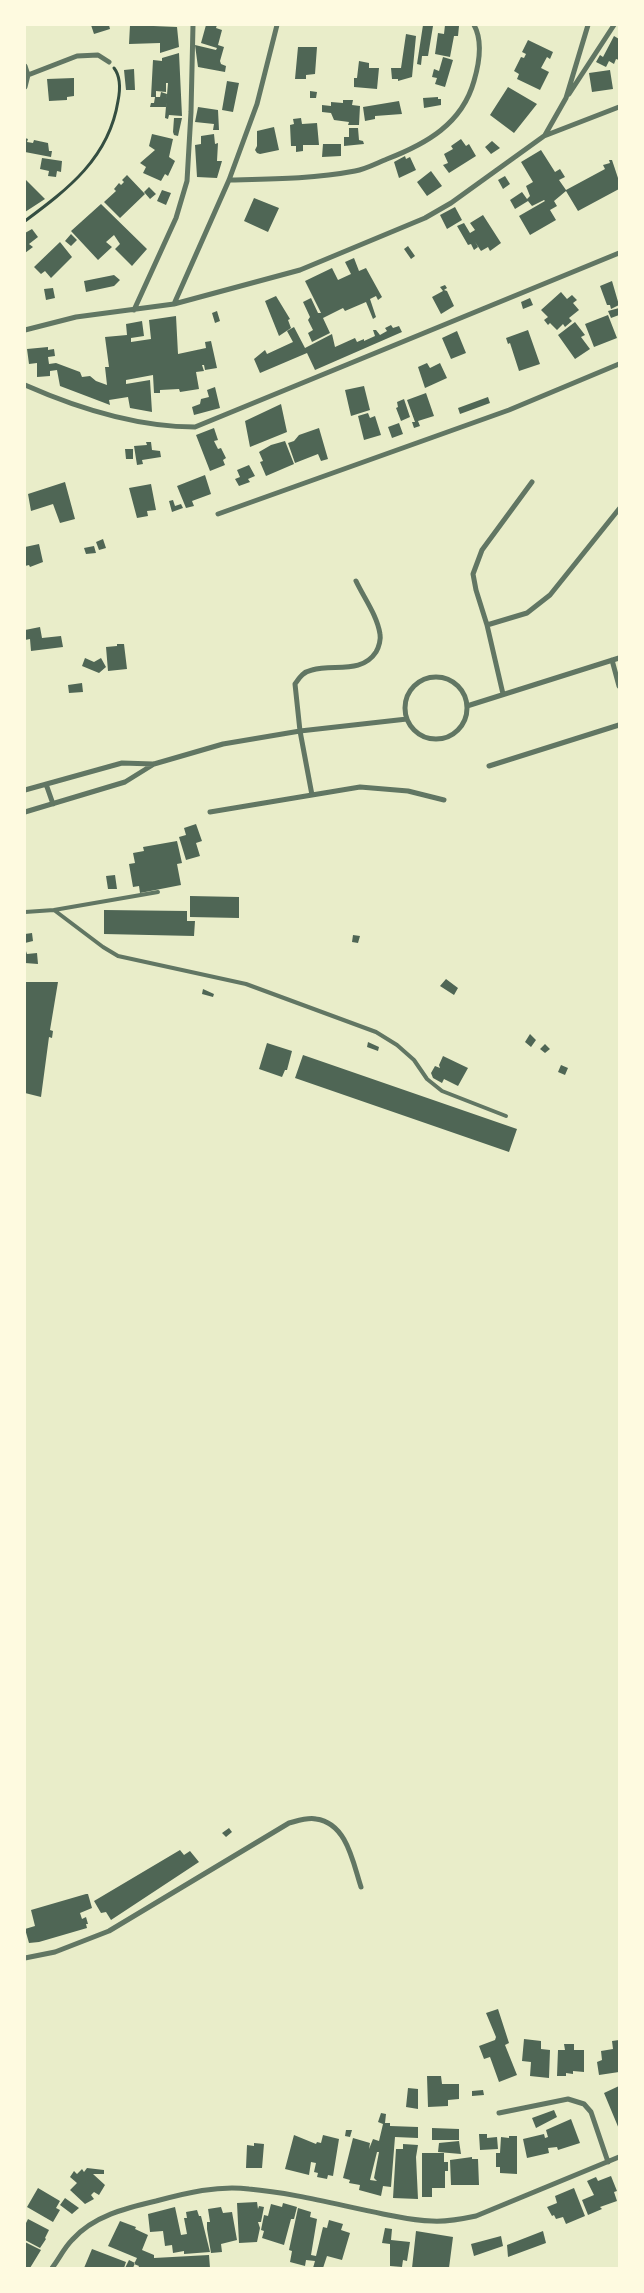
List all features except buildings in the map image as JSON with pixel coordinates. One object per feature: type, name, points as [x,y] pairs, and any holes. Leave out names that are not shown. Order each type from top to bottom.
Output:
[{"type":"street","points":[[134,310],[176,218],[187,181],[193,25]]},
{"type":"street","points":[[174,304],[229,180],[257,104],[277,25]]},
{"type":"street","points":[[229,180],[311,178],[358,171],[426,142],[455,120],[470,95],[480,60],[474,25]]},
{"type":"street","points":[[566,98],[588,25]]},
{"type":"street","points":[[544,136],[566,98],[614,25]]},
{"type":"street","points":[[28,75],[77,56],[98,55],[109,62]]},
{"type":"street","points":[[25,66],[28,75],[25,87]]},
{"type":"street","points":[[25,330],[76,316],[174,304],[300,270],[425,218],[451,203],[544,136],[619,107]]},
{"type":"street","points":[[25,384],[104,413],[169,427],[195,427],[619,253]]},
{"type":"street","points":[[218,514],[509,410],[619,364]]},
{"type":"street","points":[[503,694],[473,574],[482,550],[532,482]]},
{"type":"street","points":[[487,624],[527,613],[550,594],[619,509]]},
{"type":"street","points":[[312,795],[300,731],[295,684],[302,674],[313,669],[348,667],[369,662],[377,650],[381,636],[376,621],[356,581]]},
{"type":"street","points":[[467,706],[619,658]]},
{"type":"street","points":[[612,660],[619,686]]},
{"type":"street","points":[[430,678],[447,679],[455,684],[461,690],[467,706],[463,723],[458,730],[443,738],[425,737],[417,733],[407,719],[405,710],[409,693],[414,686],[430,678]]},
{"type":"street","points":[[25,812],[125,782],[154,764],[223,744],[300,731],[407,719]]},
{"type":"street","points":[[489,766],[619,725]]},
{"type":"street","points":[[25,790],[122,763],[154,764]]},
{"type":"street","points":[[46,784],[53,804]]},
{"type":"street","points":[[210,812],[360,787],[408,791],[444,800]]},
{"type":"street","points":[[25,1958],[55,1952],[109,1932],[289,1823],[316,1818],[336,1826],[348,1847],[361,1887]]},
{"type":"street","points":[[499,2113],[568,2099],[584,2104],[591,2112],[608,2162]]},
{"type":"street","points":[[52,2268],[71,2241],[87,2225],[107,2215],[137,2205],[184,2194],[213,2189],[247,2188],[291,2194],[401,2217],[432,2221],[454,2220],[476,2216],[619,2157]]},
{"type":"lane","points":[[25,912],[54,910],[158,892]]},
{"type":"lane","points":[[54,910],[118,956],[246,984],[376,1032],[397,1045],[408,1055],[427,1079],[442,1091],[506,1116]]},
{"type":"path","points":[[25,221],[63,192],[84,172],[105,142],[116,118],[120,90],[118,72],[109,62]]}]
